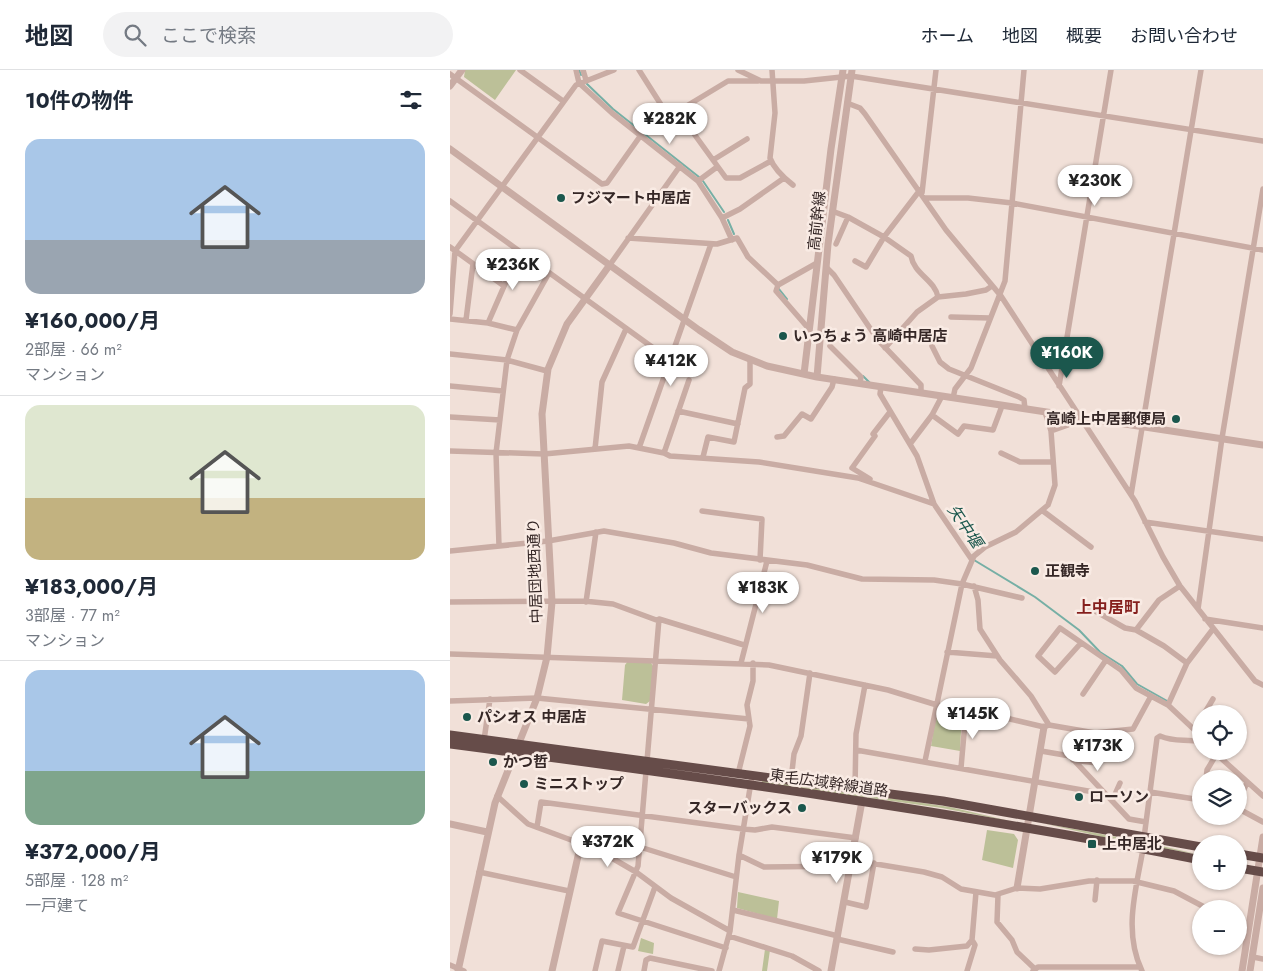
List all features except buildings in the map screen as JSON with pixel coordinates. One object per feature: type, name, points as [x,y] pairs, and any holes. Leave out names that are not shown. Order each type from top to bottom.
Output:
[{"type":"highway","name":"東毛広域幹線道路","points":[[450,735],[484,740],[516,748]]},
{"type":"highway","name":"東毛広域幹線道路","points":[[450,744],[516,748],[752,780],[1192,858]]},
{"type":"highway","name":"東毛広域幹線道路","points":[[646,766],[738,774],[752,780],[791,780],[855,788],[1029,816],[1192,846]]},
{"type":"highway","points":[[1247,855],[1261,858]]},
{"type":"highway","points":[[1247,869],[1260,871]]},
{"type":"street","points":[[450,86],[453,76],[462,70]]},
{"type":"street","points":[[520,70],[564,101]]},
{"type":"street","points":[[576,70],[579,82],[612,113],[698,182],[722,218],[732,240]]},
{"type":"street","points":[[583,70],[586,80]]},
{"type":"street","points":[[450,314],[453,249],[478,221],[579,82],[614,70]]},
{"type":"street","points":[[639,70],[665,111],[675,113],[726,178],[733,180],[771,161]]},
{"type":"street","points":[[738,70],[762,81]]},
{"type":"street","points":[[772,70],[774,113],[770,150],[771,161],[784,178],[793,185]]},
{"type":"street","points":[[855,262],[866,267],[884,237],[922,194],[936,70]]},
{"type":"street","points":[[952,398],[955,389],[971,368],[1005,281],[1024,70]]},
{"type":"street","points":[[1059,386],[1111,70]]},
{"type":"street","points":[[1131,495],[1176,233],[1201,70]]},
{"type":"street","name":"高前幹線","points":[[804,374],[831,149],[843,73]]},
{"type":"street","points":[[675,113],[728,81],[804,80],[851,73],[934,89],[1263,141]]},
{"type":"street","name":"高前幹線","points":[[817,377],[832,211],[851,73]]},
{"type":"street","points":[[453,76],[605,184],[641,136]]},
{"type":"street","points":[[847,104],[860,108],[946,230],[1000,296],[1131,495],[1180,586],[1255,681],[1263,686]]},
{"type":"street","points":[[713,160],[748,139]]},
{"type":"street","points":[[450,149],[684,320],[750,360],[817,377],[1222,438],[1263,446]]},
{"type":"street","points":[[609,266],[680,166]]},
{"type":"street","points":[[698,182],[717,167]]},
{"type":"street","points":[[722,218],[740,209],[784,178]]},
{"type":"street","points":[[1198,609],[1222,438],[1263,189]]},
{"type":"street","points":[[922,194],[1012,203],[1263,250]]},
{"type":"street","points":[[450,201],[670,360]]},
{"type":"street","points":[[832,211],[884,237],[911,256],[914,267],[932,284],[938,297]]},
{"type":"street","points":[[836,244],[848,218]]},
{"type":"street","points":[[628,238],[711,244],[739,239],[748,256],[778,286],[778,293],[809,330]]},
{"type":"street","points":[[639,448],[711,244]]},
{"type":"street","points":[[453,249],[504,286]]},
{"type":"street","points":[[488,323],[519,252]]},
{"type":"street","points":[[778,286],[817,263]]},
{"type":"street","points":[[466,320],[473,264]]},
{"type":"street","name":"中居団地西通り","points":[[460,970],[487,832],[497,796],[536,698],[547,657],[552,602],[542,414],[548,371],[567,324],[609,266]]},
{"type":"street","points":[[826,267],[834,275],[863,320],[885,348],[921,385],[921,393]]},
{"type":"street","points":[[499,546],[496,453],[506,360],[517,330],[548,273]]},
{"type":"street","points":[[885,348],[917,312],[938,297],[966,294],[992,286]]},
{"type":"street","points":[[951,317],[990,318]]},
{"type":"street","points":[[450,318],[488,323],[517,330]]},
{"type":"street","points":[[595,449],[602,382],[626,328]]},
{"type":"street","points":[[830,346],[861,377],[860,383]]},
{"type":"street","points":[[932,346],[940,362],[949,369],[1020,397],[1024,400],[1025,409]]},
{"type":"street","points":[[450,354],[506,360],[548,371]]},
{"type":"street","points":[[704,457],[708,437],[734,442],[745,388],[750,384],[750,360]]},
{"type":"street","points":[[777,437],[784,436],[802,414],[811,419],[832,387],[834,379]]},
{"type":"street","points":[[664,453],[688,380]]},
{"type":"street","points":[[450,386],[503,391]]},
{"type":"street","points":[[881,387],[880,394],[919,460],[934,504],[972,560]]},
{"type":"street","points":[[910,444],[932,415],[942,396]]},
{"type":"street","points":[[932,415],[958,434],[964,426],[993,430],[1002,406]]},
{"type":"street","points":[[678,411],[738,424]]},
{"type":"street","points":[[890,412],[873,434],[875,436],[852,468],[878,484],[900,494],[934,504]]},
{"type":"street","points":[[925,761],[962,584],[972,560],[985,547],[1016,532],[1043,511],[1054,494],[1051,431],[1045,412]]},
{"type":"street","points":[[450,417],[500,420]]},
{"type":"street","points":[[1051,431],[1068,425]]},
{"type":"street","points":[[450,451],[544,454],[619,446],[639,448],[670,456],[759,462],[858,478],[878,484]]},
{"type":"street","points":[[1001,453],[1020,462],[1053,462]]},
{"type":"street","points":[[1043,511],[1091,548]]},
{"type":"street","points":[[702,512],[762,519],[760,560]]},
{"type":"street","points":[[1145,522],[1263,540]]},
{"type":"street","points":[[450,550],[548,542],[604,531],[674,543],[710,553],[807,565],[870,580],[918,579],[962,584],[1022,598]]},
{"type":"street","points":[[586,602],[596,532]]},
{"type":"street","points":[[741,663],[744,645],[767,561]]},
{"type":"street","points":[[974,586],[978,600],[980,629],[996,656],[1031,696],[1047,726],[1017,888]]},
{"type":"street","points":[[1136,630],[1159,600],[1180,586]]},
{"type":"street","points":[[450,602],[586,602],[613,604],[659,621],[659,619],[744,645]]},
{"type":"street","points":[[1083,604],[1125,628],[1136,630],[1164,646],[1187,664]]},
{"type":"street","points":[[1205,619],[1263,628]]},
{"type":"street","points":[[659,621],[640,847],[636,872],[618,913],[726,948]]},
{"type":"street","points":[[1081,643],[1056,672],[1038,656],[1060,628],[1121,670],[1136,688],[1169,703],[1192,727]]},
{"type":"street","points":[[1169,703],[1187,664],[1213,629]]},
{"type":"street","points":[[947,652],[996,656]]},
{"type":"street","points":[[450,654],[769,664],[865,685],[966,711],[1047,726],[1095,732],[1133,729],[1151,696]]},
{"type":"street","points":[[1083,694],[1106,660]]},
{"type":"street","points":[[738,774],[750,726],[747,705],[753,682],[753,664]]},
{"type":"street","points":[[791,780],[794,754],[801,736],[810,673]]},
{"type":"street","points":[[855,788],[856,734],[865,685]]},
{"type":"street","points":[[450,701],[536,698],[749,719]]},
{"type":"street","points":[[484,740],[490,699]]},
{"type":"street","points":[[1209,705],[1213,699]]},
{"type":"street","points":[[961,768],[966,711]]},
{"type":"street","points":[[1144,838],[1157,738],[1160,736],[1178,742],[1192,740]]},
{"type":"street","points":[[856,750],[1105,794]]},
{"type":"street","points":[[1041,751],[1070,756],[1129,819],[1146,822]]},
{"type":"street","points":[[1073,760],[1097,763]]},
{"type":"street","points":[[1222,760],[1233,770]]},
{"type":"street","points":[[727,971],[719,970],[729,934],[739,855],[752,780]]},
{"type":"street","points":[[1112,801],[1120,783]]},
{"type":"street","points":[[1247,783],[1263,796]]},
{"type":"street","points":[[1150,792],[1192,799]]},
{"type":"street","points":[[497,796],[528,824],[598,850],[636,872],[655,887],[729,934],[792,956],[819,971]]},
{"type":"street","points":[[831,971],[862,801]]},
{"type":"street","points":[[537,827],[541,802],[743,829],[755,830],[772,827],[856,838]]},
{"type":"street","points":[[1247,813],[1263,822]]},
{"type":"street","points":[[450,824],[487,832]]},
{"type":"street","points":[[1242,971],[1260,871],[1263,837]]},
{"type":"street","points":[[552,971],[581,843]]},
{"type":"street","points":[[640,847],[736,878]]},
{"type":"street","points":[[998,895],[997,922],[1012,940],[1017,952],[1034,970],[1141,969],[1134,950],[1131,926],[1143,849]]},
{"type":"street","points":[[739,855],[764,867],[874,863],[924,872],[942,877],[961,889],[998,895],[1017,888],[1040,889],[1097,880],[1115,880],[1137,882],[1174,891],[1192,901]]},
{"type":"street","points":[[845,902],[866,907],[874,863]]},
{"type":"street","points":[[479,872],[569,891]]},
{"type":"street","points":[[1095,900],[1097,880]]},
{"type":"street","points":[[595,971],[602,941],[633,947],[655,887]]},
{"type":"street","points":[[1250,971],[1263,888]]},
{"type":"street","points":[[967,971],[975,945],[972,940],[976,892]]},
{"type":"street","points":[[733,910],[893,952]]},
{"type":"street","points":[[915,949],[929,950],[967,946],[972,940]]},
{"type":"street","points":[[618,971],[624,946]]},
{"type":"street","points":[[1253,957],[1263,959]]},
{"type":"street","points":[[644,971],[646,960],[650,958],[712,971]]},
{"type":"street","points":[[450,965],[460,970]]},
{"type":"green space","points":[[465,70],[516,70],[495,100],[464,77]]},
{"type":"green space","points":[[628,661],[651,663],[653,666],[650,701],[646,704],[622,700],[625,665]]},
{"type":"green space","points":[[937,708],[962,713],[960,751],[931,746]]},
{"type":"green space","points":[[762,779],[950,807],[1014,822],[942,808],[762,783]]},
{"type":"green space","points":[[1042,823],[1144,842],[1192,853],[1107,838]]},
{"type":"green space","points":[[987,830],[1014,834],[1018,840],[1013,868],[982,860]]},
{"type":"green space","points":[[738,892],[779,901],[777,919],[737,908]]},
{"type":"green space","points":[[641,938],[654,943],[653,954],[638,951]]},
{"type":"green space","points":[[765,949],[770,950],[767,971],[762,971]]},
{"type":"waterway","name":"矢中堰","points":[[579,70],[581,75]]},
{"type":"waterway","name":"矢中堰","points":[[586,83],[613,109],[699,177]]},
{"type":"waterway","name":"矢中堰","points":[[703,181],[724,212]]},
{"type":"waterway","name":"矢中堰","points":[[728,220],[734,234]]},
{"type":"waterway","name":"矢中堰","points":[[779,289],[787,299]]},
{"type":"waterway","name":"矢中堰","points":[[863,376],[870,383]]},
{"type":"waterway","name":"矢中堰","points":[[974,560],[1035,597],[1079,630],[1100,652],[1122,666],[1137,684],[1169,702]]},
{"type":"place","name":"フジマート中居店","points":[[561,198]]},
{"type":"place","name":"いっちょう 高崎中居店","points":[[783,336]]},
{"type":"place","name":"高崎上中居郵便局","points":[[1176,419]]},
{"type":"place","name":"正観寺","points":[[1035,571]]},
{"type":"place","name":"パシオス 中居店","points":[[467,717]]},
{"type":"place","name":"かつ哲","points":[[493,762]]},
{"type":"place","name":"ミニストップ","points":[[524,784]]},
{"type":"place","name":"ローソン","points":[[1079,797]]},
{"type":"place","name":"スターバックス","points":[[802,808]]},
{"type":"place","name":"上中居北","points":[[1092,844]]},
{"type":"district","name":"上中居町","points":[[1108,607]]}]
